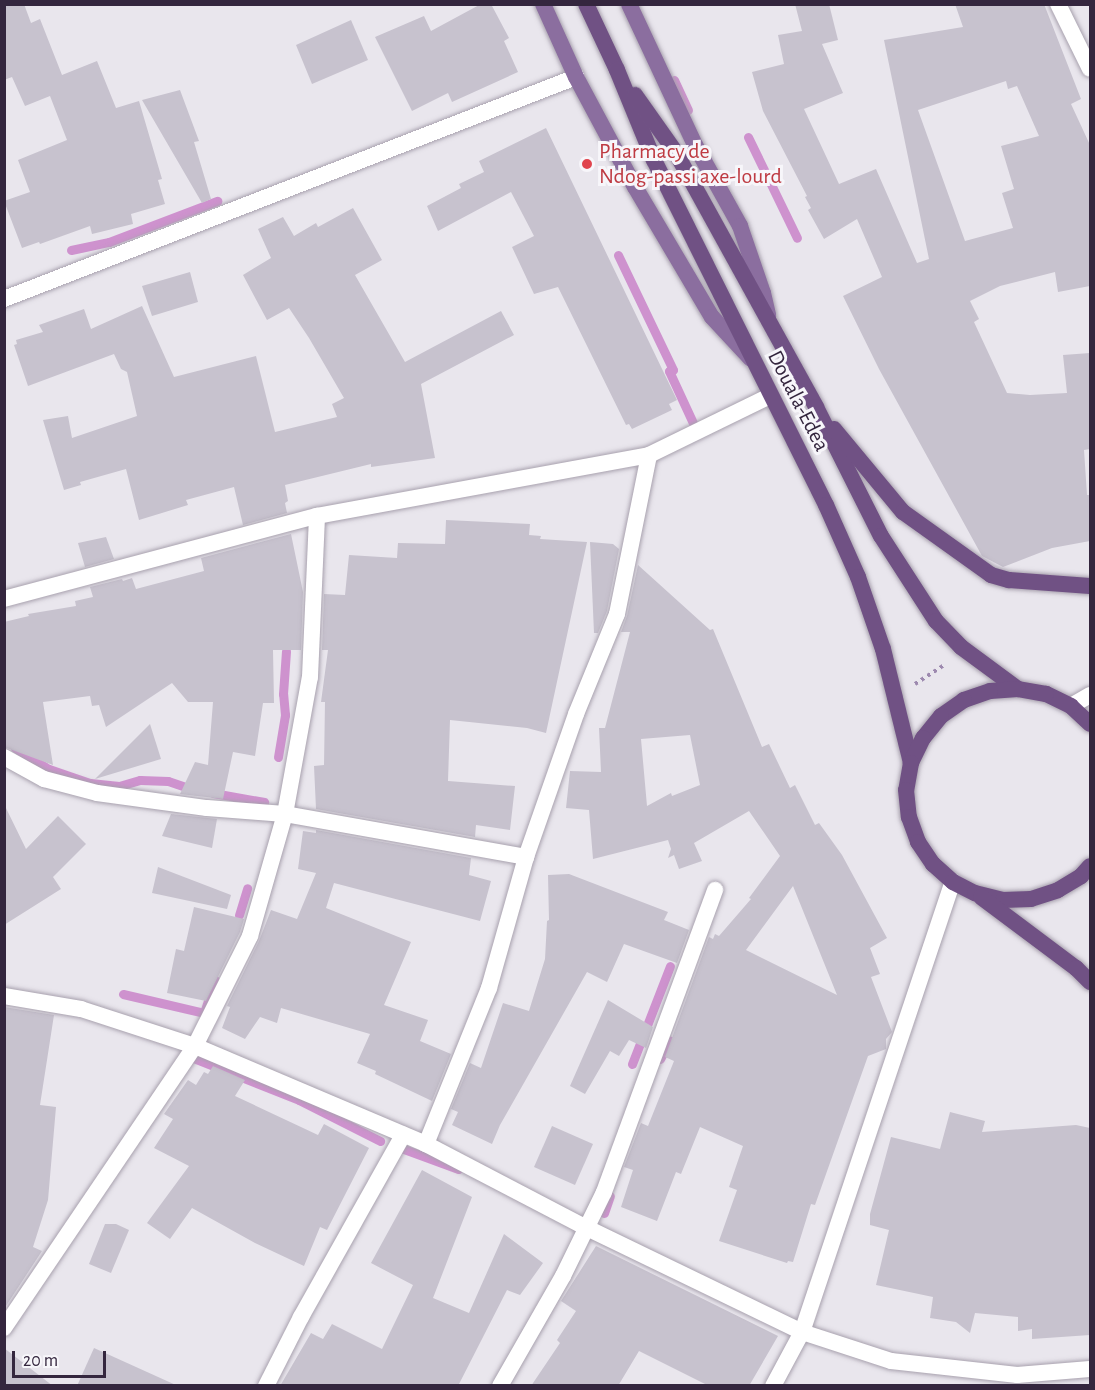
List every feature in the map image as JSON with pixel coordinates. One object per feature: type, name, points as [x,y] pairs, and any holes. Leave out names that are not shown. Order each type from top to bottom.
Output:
[{"type":"highway","name":"Douala-Edea","points":[[586,4],[617,70],[654,160],[826,505],[858,577],[883,649],[891,691],[911,763]]},
{"type":"highway","name":"Douala-Edea","points":[[617,70],[676,153],[816,407],[881,536],[936,621],[961,647],[1018,689]]},
{"type":"highway","points":[[816,407],[903,512],[977,567],[991,575],[1009,580],[1090,586]]},
{"type":"highway","points":[[1090,724],[1071,706],[1046,694],[1018,689],[981,694],[964,700],[941,716],[923,738],[911,763],[906,790],[909,817],[918,842],[933,864],[953,882],[975,893],[1076,968],[1090,982]]},
{"type":"highway","points":[[975,893],[1003,900],[1031,899],[1058,890],[1081,876],[1090,866]]},
{"type":"main road","points":[[543,4],[576,77],[636,187],[712,317],[752,360]]},
{"type":"main road","points":[[629,4],[695,145],[740,226],[763,293],[769,322]]},
{"type":"street","points":[[1058,4],[1090,69]]},
{"type":"street","points":[[4,299],[576,77]]},
{"type":"street","points":[[4,599],[316,516],[649,455],[770,396]]},
{"type":"street","points":[[426,1144],[489,988],[526,856],[576,714],[617,614],[649,455]]},
{"type":"street","points":[[4,1328],[195,1046],[250,936],[285,814],[310,677],[316,516]]},
{"type":"street","points":[[1071,706],[1090,695]]},
{"type":"street","points":[[4,757],[44,779],[98,793],[207,808],[285,814],[526,856]]},
{"type":"street","points":[[773,1386],[802,1332],[953,882]]},
{"type":"street","points":[[500,1386],[587,1228],[604,1192],[715,890]]},
{"type":"street","points":[[4,996],[81,1009],[195,1046],[426,1144],[587,1228],[802,1332],[891,1361],[1017,1375],[1090,1369]]},
{"type":"street","points":[[266,1386],[301,1317],[404,1135]]},
{"type":"path","points":[[891,691],[918,683],[941,669],[961,647]]},
{"type":"building","points":[[4,4],[24,4],[31,23],[40,19],[62,75],[97,61],[116,108],[139,101],[162,179],[158,180],[165,204],[131,214],[133,224],[92,234],[90,226],[22,248],[4,201],[30,192],[18,160],[67,140],[50,96],[25,106],[12,77],[4,80]]},
{"type":"building","points":[[481,4],[491,4],[509,38],[504,41],[518,72],[452,102],[448,93],[412,111],[375,37],[424,16],[431,31]]},
{"type":"building","points":[[795,4],[829,4],[838,40],[822,44],[843,93],[804,109],[839,184],[876,169],[917,263],[929,259],[884,40],[963,27],[955,4],[1044,4],[1081,99],[1071,104],[1090,145],[1090,286],[1058,292],[1055,272],[1000,286],[970,301],[979,319],[974,322],[1007,393],[1030,395],[1067,393],[1063,355],[1090,353],[1090,449],[1084,450],[1087,495],[1090,495],[1090,541],[1052,548],[1003,567],[982,556],[879,369],[843,296],[882,277],[857,219],[824,239],[808,210],[811,208],[805,197],[807,196],[763,111],[752,72],[784,64],[778,35],[802,31]],"holes":[[[1006,81],[1008,89],[1017,86],[1039,136],[1001,146],[1014,189],[1002,193],[1013,228],[965,241],[918,110]]]},
{"type":"building","points":[[351,20],[368,60],[312,84],[296,45]]},
{"type":"building","points":[[180,90],[199,141],[194,142],[211,199],[202,203],[142,100]]},
{"type":"building","points":[[546,128],[677,400],[669,404],[672,410],[632,429],[629,424],[626,425],[558,287],[534,294],[512,247],[534,236],[511,192],[438,231],[427,206],[461,188],[459,184],[484,172],[479,161]]},
{"type":"building","points":[[353,208],[382,260],[355,275],[405,362],[501,311],[514,335],[421,384],[435,458],[371,467],[371,464],[285,485],[288,501],[285,503],[287,513],[243,525],[234,487],[186,500],[188,505],[139,520],[126,469],[80,482],[81,485],[64,490],[43,420],[68,416],[72,438],[137,416],[127,372],[121,369],[114,354],[28,386],[14,345],[17,344],[16,340],[43,332],[39,325],[84,309],[91,329],[142,306],[174,377],[256,356],[275,432],[337,417],[332,404],[344,398],[309,338],[289,308],[267,320],[243,275],[271,258],[258,229],[283,217],[294,236],[316,223],[318,227]]},
{"type":"building","points":[[190,272],[198,302],[152,316],[142,286]]},
{"type":"building","points":[[446,520],[530,524],[529,535],[541,536],[540,539],[587,542],[546,733],[527,728],[450,720],[448,781],[515,786],[510,830],[476,825],[475,837],[316,809],[314,766],[324,765],[325,702],[321,702],[328,650],[322,650],[324,594],[345,595],[349,555],[397,558],[398,543],[445,544]]},
{"type":"building","points":[[291,534],[303,592],[301,650],[273,650],[274,703],[263,703],[255,756],[233,752],[223,799],[180,794],[195,762],[208,765],[213,702],[188,702],[172,683],[106,727],[99,705],[92,706],[90,696],[43,702],[53,765],[4,747],[4,622],[29,616],[28,614],[76,606],[75,601],[93,597],[90,587],[132,578],[136,589],[204,571],[201,558]]},
{"type":"building","points":[[106,537],[114,559],[85,567],[78,543]]},
{"type":"building","points":[[590,542],[613,544],[619,549],[607,611],[598,633],[594,633]]},
{"type":"building","points":[[638,565],[710,630],[713,629],[762,747],[769,744],[790,788],[795,785],[815,825],[819,823],[842,855],[887,938],[870,948],[880,974],[871,977],[892,1032],[886,1039],[886,1049],[868,1056],[815,1205],[811,1204],[793,1262],[788,1261],[787,1263],[719,1241],[737,1190],[729,1187],[743,1146],[700,1127],[681,1174],[676,1172],[657,1221],[621,1207],[633,1170],[624,1167],[641,1123],[648,1126],[674,1061],[665,1057],[709,937],[713,939],[715,934],[719,936],[751,899],[749,898],[780,856],[749,811],[694,843],[702,861],[679,869],[674,855],[668,858],[671,849],[668,840],[593,859],[589,810],[566,808],[570,771],[601,772],[599,728],[605,728],[630,632],[621,632],[627,616]],"holes":[[[690,735],[700,785],[672,796],[671,793],[647,806],[641,739]],[[793,886],[837,995],[746,950]]]},
{"type":"building","points":[[150,724],[161,759],[95,779]]},
{"type":"building","points":[[4,804],[26,849],[58,816],[86,844],[53,877],[61,889],[4,925]]},
{"type":"building","points":[[171,814],[217,819],[212,848],[162,836]]},
{"type":"building","points":[[316,830],[471,858],[469,875],[491,881],[480,921],[334,883],[326,908],[411,942],[384,1005],[428,1020],[420,1041],[451,1054],[432,1101],[357,1063],[370,1034],[281,1008],[277,1023],[260,1017],[245,1039],[222,1028],[230,1007],[227,1006],[259,941],[271,910],[297,919],[316,873],[298,869],[303,831],[316,833]]},
{"type":"building","points":[[158,867],[231,895],[227,909],[152,893]]},
{"type":"building","points":[[569,874],[668,912],[664,920],[689,930],[677,963],[624,944],[607,982],[587,972],[500,1125],[492,1144],[452,1125],[458,1112],[451,1109],[470,1063],[481,1068],[503,1003],[529,1011],[545,959],[547,921],[549,920],[548,875]]},
{"type":"building","points":[[194,907],[244,919],[240,932],[206,1001],[167,993],[176,949],[184,951]]},
{"type":"building","points":[[608,1000],[653,1027],[646,1048],[629,1040],[619,1056],[610,1051],[585,1094],[570,1086]]},
{"type":"building","points":[[4,1007],[54,1015],[40,1105],[56,1107],[48,1200],[33,1247],[42,1251],[4,1309]]},
{"type":"building","points":[[213,1066],[245,1080],[235,1096],[318,1135],[324,1124],[369,1148],[327,1230],[320,1227],[304,1266],[255,1243],[192,1208],[170,1239],[147,1223],[189,1166],[154,1148],[173,1119],[164,1114],[188,1080],[196,1085],[204,1072],[208,1074]]},
{"type":"building","points":[[950,1112],[985,1121],[982,1132],[1076,1125],[1090,1128],[1090,1335],[1032,1339],[1032,1329],[1018,1331],[1018,1317],[975,1313],[970,1333],[956,1322],[930,1318],[933,1297],[876,1285],[889,1230],[870,1225],[870,1214],[891,1137],[940,1149]]},
{"type":"building","points":[[552,1126],[593,1144],[575,1185],[534,1167]]},
{"type":"building","points":[[422,1170],[472,1197],[433,1298],[469,1313],[504,1234],[543,1263],[520,1295],[507,1290],[458,1386],[280,1386],[311,1333],[323,1339],[332,1324],[382,1349],[413,1285],[371,1263]]},
{"type":"building","points":[[105,1224],[116,1224],[129,1230],[111,1273],[89,1264]]},
{"type":"building","points":[[596,1246],[778,1336],[749,1386],[709,1386],[639,1351],[618,1386],[531,1386],[560,1343],[557,1340],[576,1311],[561,1301]]},
{"type":"building","points":[[4,1348],[53,1386],[4,1386]]},
{"type":"building","points":[[94,1348],[178,1386],[77,1386]]},
{"type":"waterway","points":[[674,80],[688,110]]},
{"type":"waterway","points":[[748,137],[797,238]]},
{"type":"waterway","points":[[71,250],[109,242],[217,201]]},
{"type":"waterway","points":[[618,255],[673,370],[669,371],[693,423]]},
{"type":"waterway","points":[[278,757],[285,715],[283,694],[286,651]]},
{"type":"waterway","points":[[15,748],[49,769],[90,783],[119,786],[140,780],[168,781],[194,790]]},
{"type":"waterway","points":[[213,793],[264,802]]},
{"type":"waterway","points":[[239,915],[247,888]]},
{"type":"waterway","points":[[632,1064],[670,966]]},
{"type":"waterway","points":[[123,994],[204,1013],[215,980]]},
{"type":"waterway","points":[[660,1059],[670,1040]]},
{"type":"waterway","points":[[191,1057],[299,1100],[380,1141]]},
{"type":"waterway","points":[[401,1148],[458,1169]]},
{"type":"waterway","points":[[604,1213],[610,1196]]},
{"type":"place","name":"Pharmacy de Ndog-passi axe-lourd","points":[[587,164]]}]
